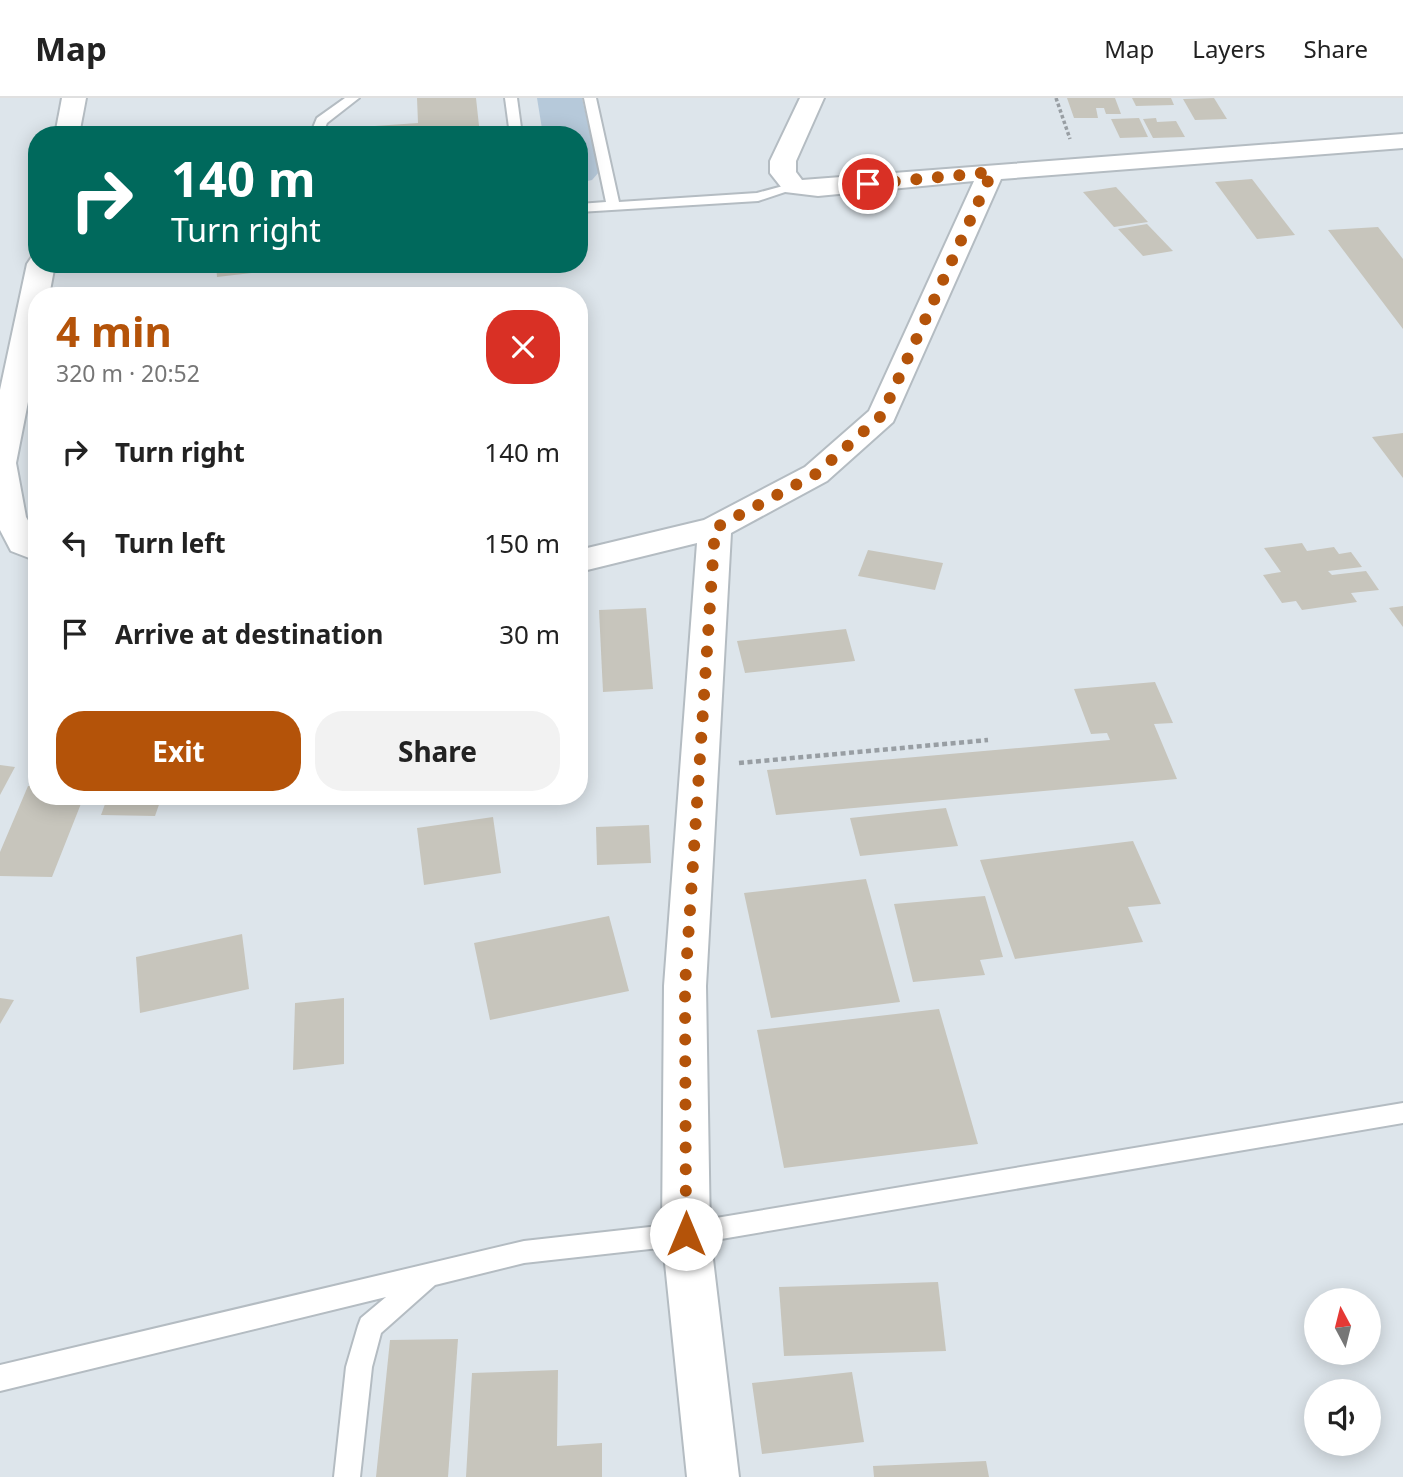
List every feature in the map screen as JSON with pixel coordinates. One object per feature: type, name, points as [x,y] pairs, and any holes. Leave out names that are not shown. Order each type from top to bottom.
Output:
[{"type":"street","points":[[69,126],[74,98]]},
{"type":"street","points":[[812,98],[783,161],[783,173],[794,187],[818,188],[1403,141]]},
{"type":"street","points":[[588,559],[715,528],[816,474],[882,415],[992,172]]},
{"type":"street","points":[[28,327],[0,463],[10,517],[23,543],[28,546]]},
{"type":"street","points":[[713,1477],[686,1234],[685,986],[715,528]]},
{"type":"lane","points":[[319,126],[321,121],[353,98]]},
{"type":"lane","points":[[510,98],[515,126]]},
{"type":"lane","points":[[590,98],[613,206]]},
{"type":"lane","points":[[588,207],[758,197],[794,187]]},
{"type":"lane","points":[[0,1378],[524,1252],[686,1234],[1403,1113]]},
{"type":"lane","points":[[347,1477],[359,1367],[370,1326],[429,1275]]},
{"type":"path","points":[[1056,98],[1059,114],[1082,165]]},
{"type":"path","points":[[700,766],[988,740]]},
{"type":"shaded area","points":[[537,98],[582,98],[599,172],[592,180],[588,181],[588,126],[542,126]]},
{"type":"building","points":[[417,98],[476,98],[479,126],[375,126],[418,123]]},
{"type":"building","points":[[1067,98],[1115,98],[1121,114],[1106,114],[1104,108],[1096,108],[1098,118],[1074,118]]},
{"type":"building","points":[[1132,98],[1171,98],[1174,105],[1136,106]]},
{"type":"building","points":[[1214,98],[1227,119],[1195,120],[1183,99]]},
{"type":"building","points":[[1139,118],[1148,137],[1120,138],[1111,119]]},
{"type":"building","points":[[1156,118],[1157,122],[1176,121],[1185,137],[1153,138],[1143,119]]},
{"type":"building","points":[[1252,179],[1295,235],[1257,239],[1215,182]]},
{"type":"building","points":[[1116,187],[1148,222],[1114,227],[1083,192]]},
{"type":"building","points":[[1147,224],[1173,251],[1143,256],[1118,229]]},
{"type":"building","points":[[1378,227],[1403,259],[1403,329],[1328,230]]},
{"type":"building","points":[[217,273],[252,273],[217,277]]},
{"type":"building","points":[[1403,433],[1403,478],[1372,437]]},
{"type":"building","points":[[1302,543],[1307,551],[1334,547],[1339,554],[1351,552],[1362,567],[1328,571],[1332,575],[1366,571],[1379,590],[1351,593],[1357,602],[1302,610],[1296,601],[1282,603],[1263,575],[1281,572],[1264,548]]},
{"type":"building","points":[[868,550],[943,563],[935,590],[858,576]]},
{"type":"building","points":[[1403,606],[1403,627],[1389,608]]},
{"type":"building","points":[[646,608],[653,689],[603,692],[599,610]]},
{"type":"building","points":[[846,629],[855,661],[745,673],[737,641]]},
{"type":"building","points":[[1155,682],[1173,723],[1154,724],[1177,779],[776,815],[767,770],[1110,740],[1107,733],[1091,734],[1074,689]]},
{"type":"building","points":[[0,765],[15,767],[0,795]]},
{"type":"building","points":[[28,786],[28,805],[80,805],[52,877],[0,876],[0,852]]},
{"type":"building","points":[[105,805],[159,805],[155,816],[101,815]]},
{"type":"building","points":[[946,808],[958,846],[860,856],[850,818]]},
{"type":"building","points":[[493,817],[501,873],[424,885],[417,828]]},
{"type":"building","points":[[649,825],[651,863],[597,865],[596,827]]},
{"type":"building","points":[[1133,841],[1161,904],[1128,907],[1143,942],[1015,959],[980,860]]},
{"type":"building","points":[[866,879],[900,1002],[771,1018],[744,893]]},
{"type":"building","points":[[985,896],[1003,957],[980,960],[985,975],[913,982],[894,904]]},
{"type":"building","points":[[609,916],[629,991],[490,1020],[474,943]]},
{"type":"building","points":[[242,934],[249,989],[140,1013],[136,957]]},
{"type":"building","points":[[0,998],[14,1000],[0,1024]]},
{"type":"building","points":[[344,998],[344,1064],[293,1070],[295,1003]]},
{"type":"building","points":[[939,1009],[978,1144],[784,1168],[757,1030]]},
{"type":"building","points":[[938,1282],[946,1351],[784,1356],[779,1287]]},
{"type":"building","points":[[458,1339],[448,1477],[376,1477],[390,1340]]},
{"type":"building","points":[[558,1370],[557,1446],[602,1443],[602,1477],[466,1477],[472,1373]]},
{"type":"building","points":[[852,1372],[864,1442],[762,1454],[752,1383]]},
{"type":"building","points":[[986,1461],[989,1477],[874,1477],[873,1466]]},
{"type":"route","points":[[686,1234],[685,986],[715,528],[816,474],[882,415],[992,172],[868,184]]}]
